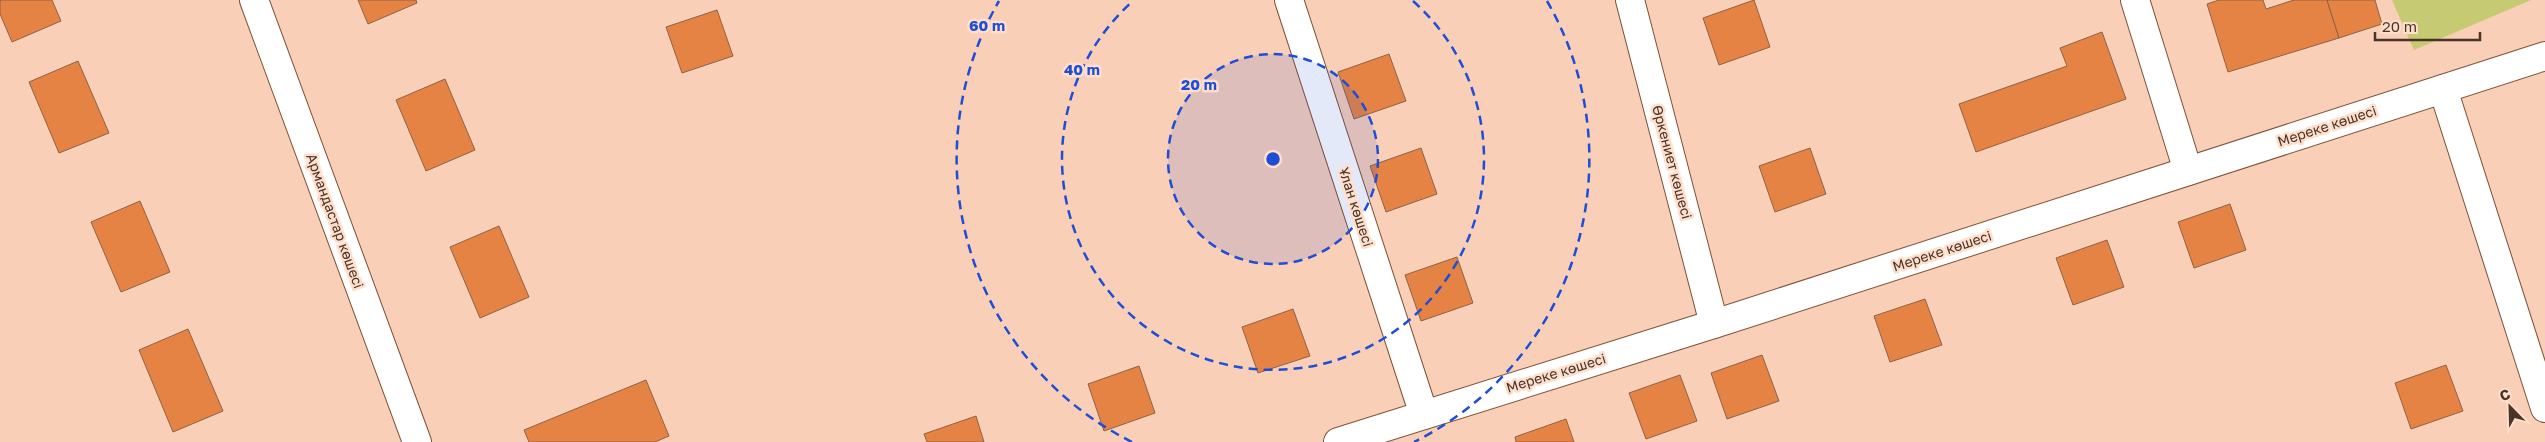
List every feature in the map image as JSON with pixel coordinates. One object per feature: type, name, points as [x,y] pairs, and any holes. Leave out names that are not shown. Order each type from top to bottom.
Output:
[{"type":"street","name":"Армандастар көшесі","points":[[254,0],[417,442]]},
{"type":"street","name":"Ұлан көшесі","points":[[1289,0],[1424,415]]},
{"type":"street","name":"Өркениет көшесі","points":[[1630,0],[1714,324]]},
{"type":"street","points":[[2135,0],[2188,171]]},
{"type":"street","name":"Мереке көшесі","points":[[1338,442],[1382,435],[1424,415],[1714,324],[2545,56]]},
{"type":"street","points":[[2443,89],[2545,408]]},
{"type":"green space","points":[[2392,0],[2531,0],[2414,50]]},
{"type":"building","points":[[0,0],[52,0],[61,21],[12,42],[0,14]]},
{"type":"building","points":[[358,0],[416,0],[417,3],[368,24]]},
{"type":"building","points":[[1754,0],[1770,47],[1719,65],[1703,18]]},
{"type":"building","points":[[2219,0],[2263,0],[2266,9],[2294,0],[2327,0],[2339,38],[2228,72],[2207,4]]},
{"type":"building","points":[[2327,0],[2375,0],[2382,24],[2339,38]]},
{"type":"building","points":[[717,10],[733,56],[682,73],[666,27]]},
{"type":"building","points":[[2102,32],[2126,99],[1976,152],[1959,104],[2067,66],[2060,48]]},
{"type":"building","points":[[1389,54],[1406,101],[1354,119],[1338,72]]},
{"type":"building","points":[[78,61],[109,133],[59,153],[29,82]]},
{"type":"building","points":[[445,79],[475,150],[426,171],[396,100]]},
{"type":"building","points":[[1421,148],[1437,194],[1386,212],[1370,166]]},
{"type":"building","points":[[1810,148],[1826,194],[1775,212],[1759,166]]},
{"type":"building","points":[[140,201],[170,272],[121,292],[91,222]]},
{"type":"building","points":[[2230,204],[2246,250],[2194,268],[2178,222]]},
{"type":"building","points":[[499,226],[529,297],[480,318],[450,247]]},
{"type":"building","points":[[2107,240],[2124,287],[2073,305],[2056,258]]},
{"type":"building","points":[[1457,257],[1473,303],[1421,321],[1405,275]]},
{"type":"building","points":[[1925,299],[1942,345],[1890,362],[1874,316]]},
{"type":"building","points":[[1293,309],[1310,356],[1258,373],[1242,327]]},
{"type":"building","points":[[188,329],[223,411],[173,432],[139,350]]},
{"type":"building","points":[[1762,355],[1779,401],[1727,419],[1711,373]]},
{"type":"building","points":[[2446,365],[2463,411],[2411,429],[2395,383]]},
{"type":"building","points":[[1139,366],[1155,413],[1104,431],[1088,384]]},
{"type":"building","points":[[1680,375],[1697,421],[1646,439],[1629,393]]},
{"type":"building","points":[[646,380],[669,436],[655,442],[529,442],[524,430]]},
{"type":"building","points":[[976,416],[984,442],[927,442],[924,434]]},
{"type":"building","points":[[1566,419],[1574,442],[1516,442],[1515,437]]}]
